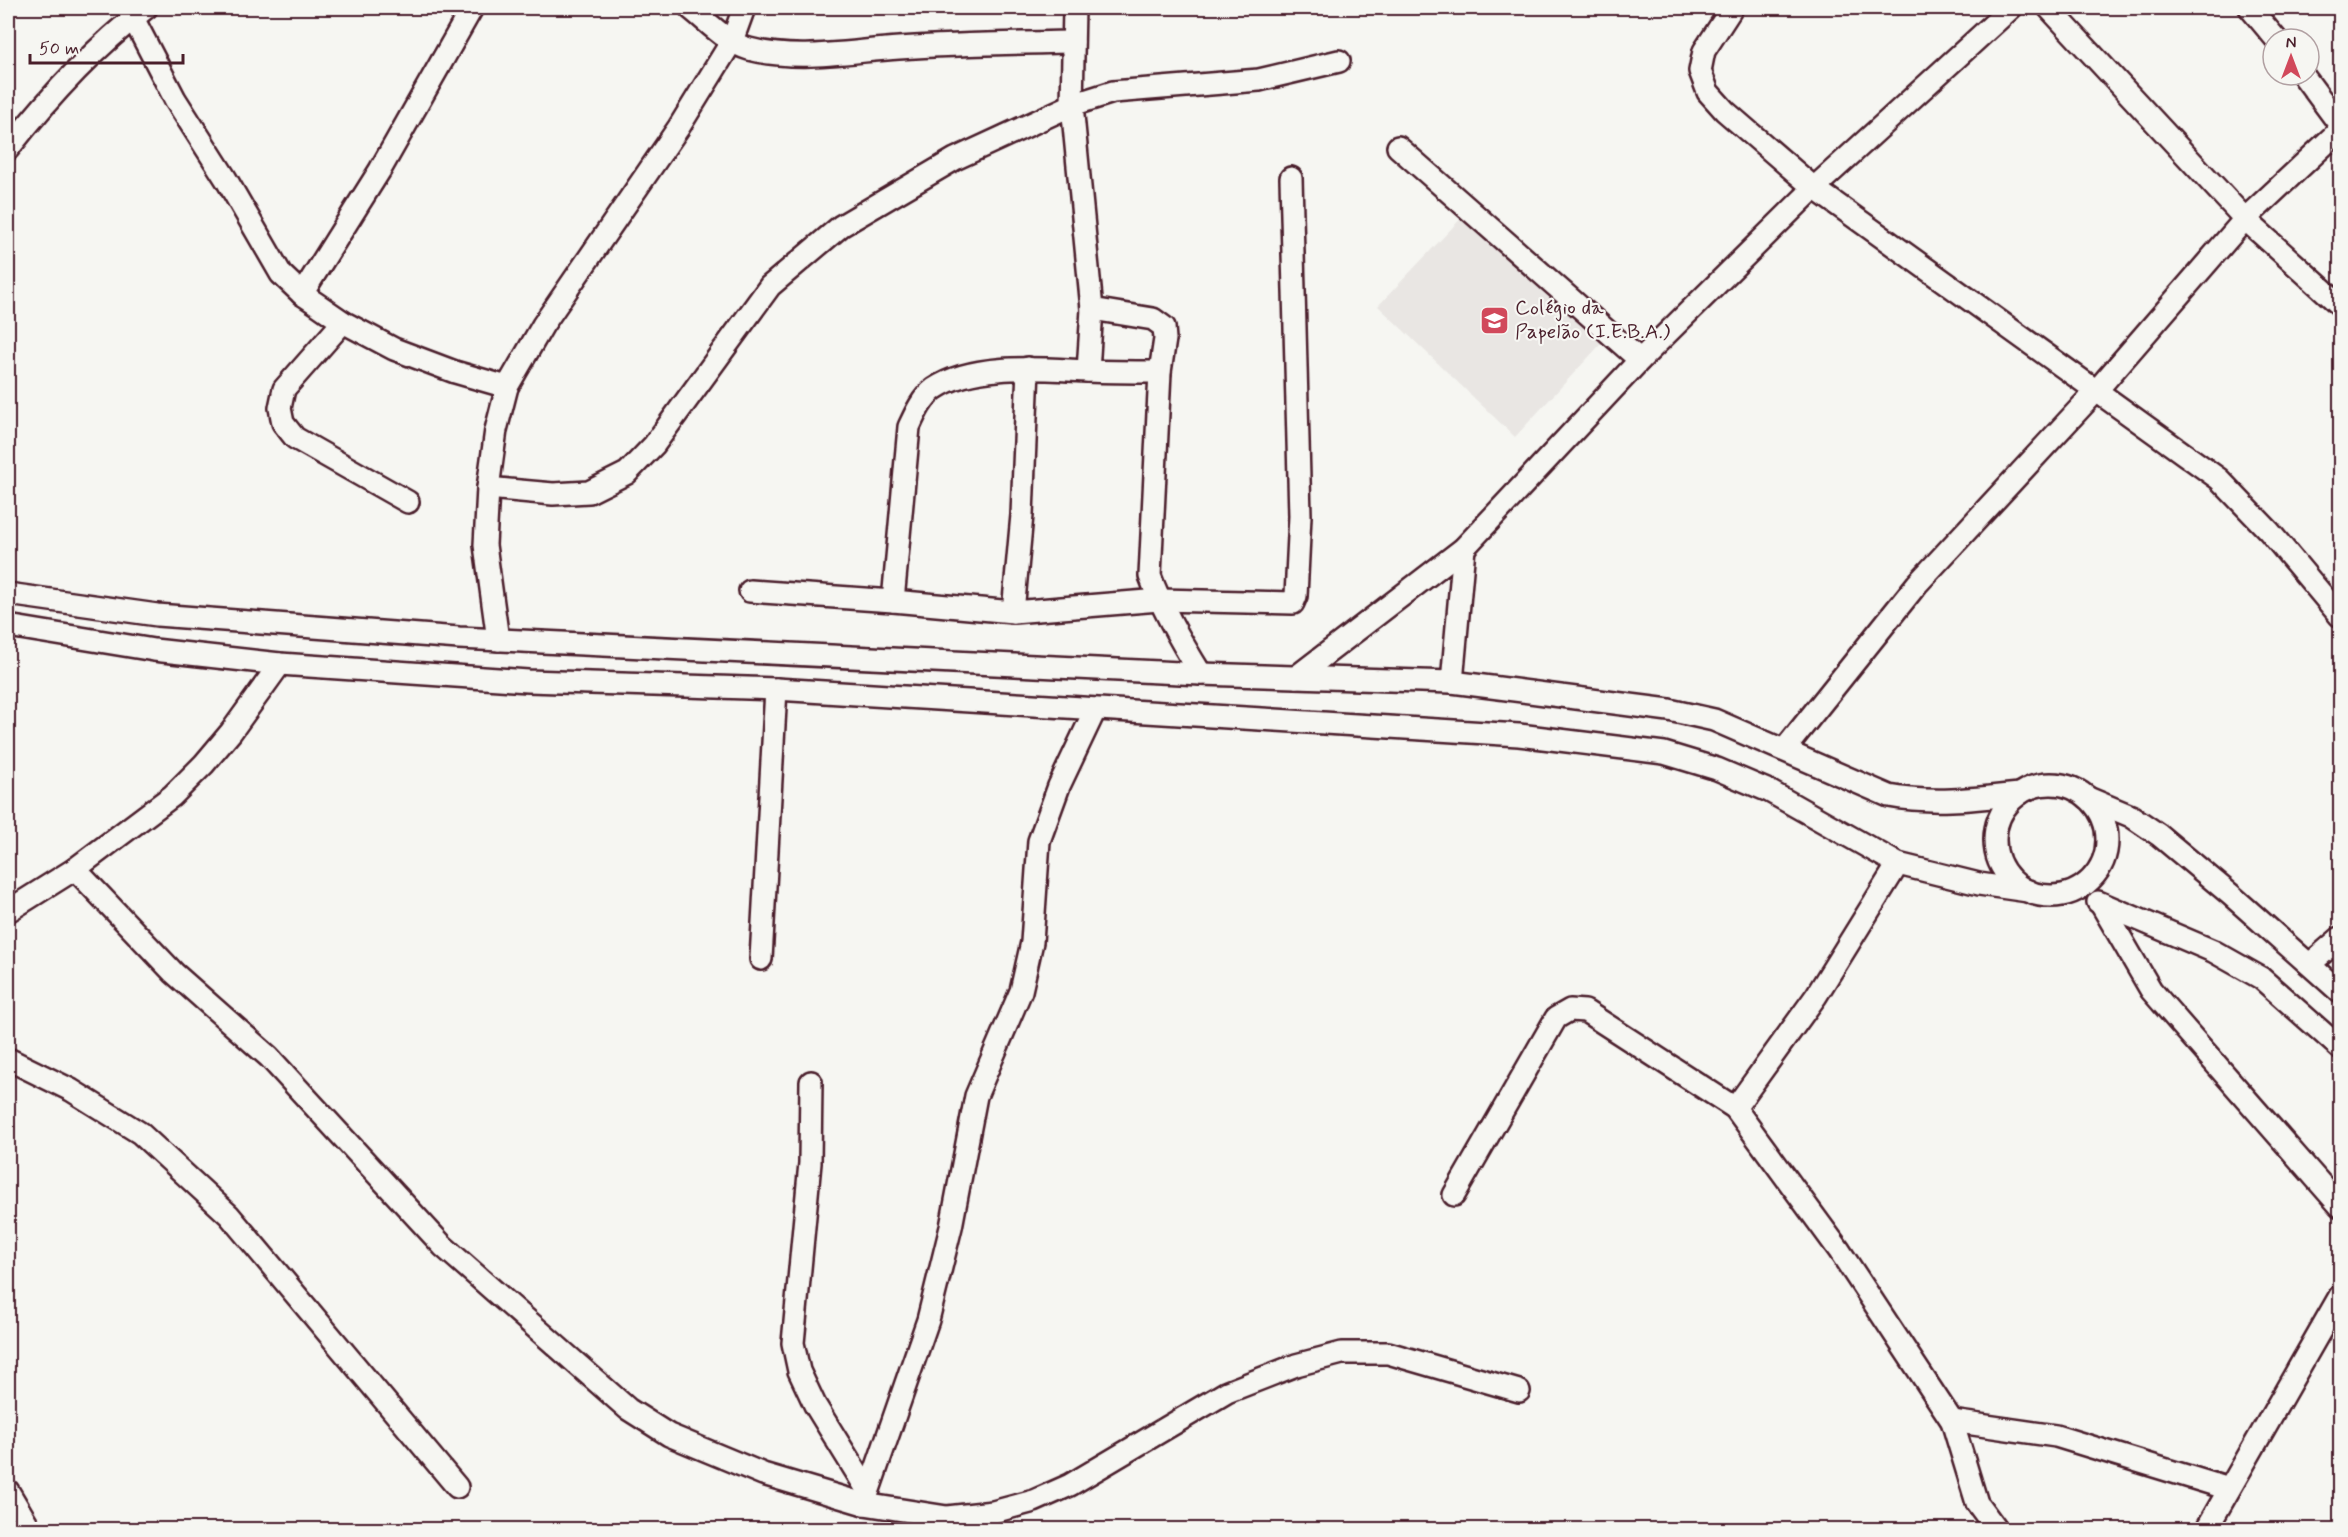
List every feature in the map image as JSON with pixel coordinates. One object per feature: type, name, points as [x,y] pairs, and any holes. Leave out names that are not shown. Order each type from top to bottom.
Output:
[{"type":"street","points":[[302,294],[380,170],[472,8]]},
{"type":"street","points":[[690,8],[732,41],[748,48],[778,54],[832,54],[900,47],[994,43],[1073,42]]},
{"type":"street","points":[[498,640],[485,545],[496,429],[507,387],[543,325],[679,127],[732,41],[744,8]]},
{"type":"street","points":[[1074,8],[1072,105],[1092,309],[1088,371]]},
{"type":"street","points":[[1732,8],[1704,51],[1700,71],[1708,92],[1725,111],[1814,188],[2219,479],[2269,531],[2340,616]]},
{"type":"street","points":[[1296,677],[1464,548],[1640,360],[1814,188],[2011,8]]},
{"type":"street","points":[[2049,8],[2245,219],[2340,305]]},
{"type":"street","points":[[2250,8],[2266,27]]},
{"type":"street","points":[[8,148],[43,105],[106,41],[140,13],[175,99],[241,202],[281,274],[302,294],[343,322],[394,349],[455,372],[507,387]]},
{"type":"street","points":[[489,488],[553,494],[589,492],[627,473],[654,445],[770,286],[841,226],[955,159],[1072,105],[1113,92],[1259,81],[1339,61]]},
{"type":"street","points":[[1784,750],[1917,584],[2096,391],[2245,219],[2340,127],[2312,87]]},
{"type":"street","points":[[1398,147],[1640,360]]},
{"type":"street","points":[[750,591],[1013,612],[1159,600],[1290,604],[1295,600],[1300,516],[1291,178]]},
{"type":"street","points":[[1092,309],[1153,319],[1164,327],[1166,339],[1160,372],[1150,576],[1159,600],[1178,637],[1201,674]]},
{"type":"street","points":[[343,322],[284,389],[280,408],[283,423],[295,438],[408,502]]},
{"type":"street","points":[[893,602],[909,427],[920,406],[933,390],[972,374],[1029,368],[1160,372]]},
{"type":"street","points":[[1013,612],[1022,516],[1029,368]]},
{"type":"street","points":[[1452,682],[1464,548]]},
{"type":"street","points":[[8,594],[157,615],[498,640],[1201,674],[1452,682],[1669,710],[1714,720],[1889,796],[1916,801],[1955,801],[2019,794],[2035,787],[2053,784],[2070,788],[2131,816],[2159,835],[2340,992]]},
{"type":"street","points":[[8,626],[154,650],[280,663],[528,681],[776,690],[1519,735],[1664,753],[1717,769],[1769,791],[1898,864],[1979,884],[2051,896],[2073,891],[2083,885],[2099,868],[2106,847],[2104,825],[2094,804],[2086,797]]},
{"type":"street","points":[[8,911],[75,869],[172,796],[231,732],[280,663]]},
{"type":"street","points":[[761,959],[776,690]]},
{"type":"street","points":[[866,1498],[928,1320],[951,1227],[976,1096],[1022,991],[1032,942],[1039,841],[1059,786],[1095,710]]},
{"type":"street","points":[[2019,794],[2008,804],[2000,817],[1995,831],[1994,846],[2005,873],[2016,884],[2028,891]]},
{"type":"street","points":[[1735,1108],[1816,996],[1898,864]]},
{"type":"street","points":[[75,869],[174,973],[269,1057],[443,1246],[628,1409],[669,1435],[763,1474],[947,1517],[993,1512],[1034,1501],[1070,1485],[1227,1392],[1296,1365],[1342,1353],[1389,1353],[1519,1391]]},
{"type":"street","points":[[2073,891],[2213,951],[2261,978],[2340,1048]]},
{"type":"street","points":[[2101,904],[2151,990],[2340,1206]]},
{"type":"street","points":[[2310,964],[2340,938]]},
{"type":"street","points":[[1454,1195],[1556,1018],[1569,1010],[1585,1011],[1735,1108],[1839,1250],[1908,1351],[1952,1421],[1977,1503],[1997,1530]]},
{"type":"street","points":[[8,1059],[71,1090],[140,1133],[229,1215],[457,1487]]},
{"type":"street","points":[[812,1082],[810,1163],[793,1343],[799,1371],[815,1405],[866,1498]]},
{"type":"street","points":[[2206,1530],[2340,1296]]},
{"type":"street","points":[[1952,1421],[2056,1436],[2229,1489]]},
{"type":"street","points":[[8,1491],[31,1530]]},
{"type":"shaded area","name":"Colégio da Papelão (I.E.B.A.)","points":[[1469,210],[1610,334],[1515,437],[1378,306]]},
{"type":"place","name":"Colégio da Papelão (I.E.B.A.)","points":[[1494,320]]}]
